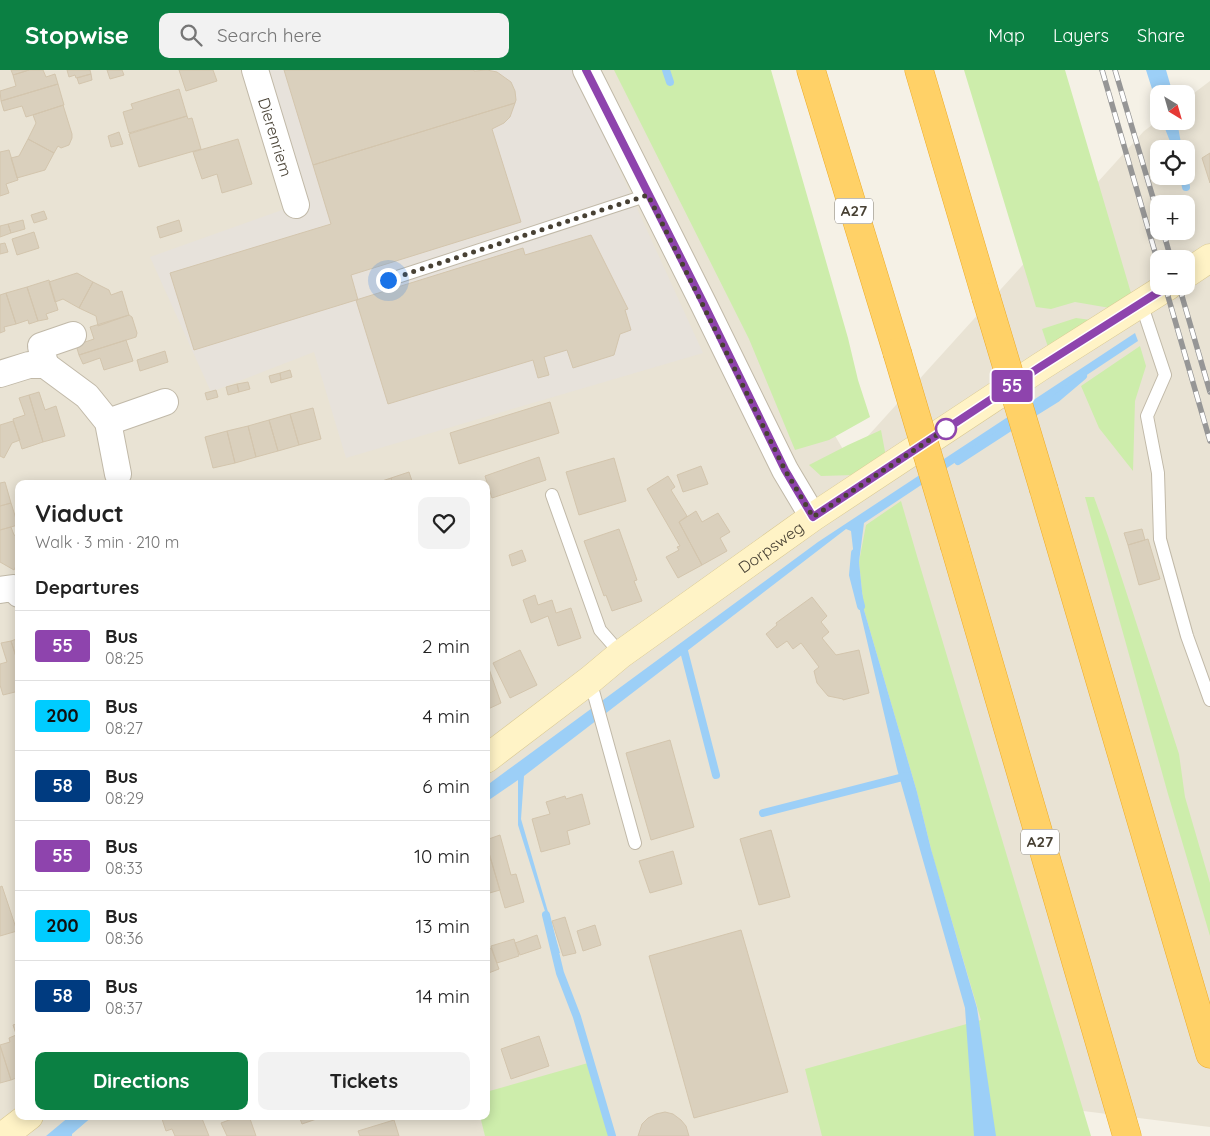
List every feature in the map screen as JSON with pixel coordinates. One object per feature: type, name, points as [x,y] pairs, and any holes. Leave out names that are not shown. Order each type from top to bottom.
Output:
[{"type":"highway","name":"A27","points":[[811,70],[955,547],[1127,1136]]},
{"type":"highway","points":[[919,70],[1210,1054]]},
{"type":"street","name":"Dierenriem","points":[[254,70],[296,205]]},
{"type":"street","points":[[586,70],[785,470],[813,517]]},
{"type":"street","points":[[1195,268],[1210,258]]},
{"type":"street","name":"Dorpsweg","points":[[490,756],[621,654],[813,517],[1040,367],[1154,295]]},
{"type":"street","points":[[73,335],[41,346],[45,364],[87,396],[108,422],[118,474]]},
{"type":"street","points":[[0,374],[29,365],[45,364]]},
{"type":"street","points":[[108,422],[165,402]]},
{"type":"street","points":[[0,590],[13,588],[15,590]]},
{"type":"street","points":[[3,1136],[23,1120]]},
{"type":"lane","points":[[388,280],[648,195]]},
{"type":"lane","points":[[1141,303],[1165,376],[1147,416],[1158,473],[1160,539],[1188,636],[1210,700]]},
{"type":"lane","points":[[552,495],[600,630],[621,654]]},
{"type":"lane","points":[[590,680],[635,843]]},
{"type":"shaded area","points":[[0,70],[638,70],[743,277],[848,458],[1144,131],[1150,127],[1150,130],[1195,130],[1195,92],[1210,81],[1210,1127],[972,1097],[910,1136],[0,1136]]},
{"type":"shaded area","points":[[255,70],[574,70],[703,353],[346,458],[314,352],[211,392],[150,257],[296,205]]},
{"type":"green space","points":[[614,70],[771,70],[870,417],[829,440],[795,450],[749,339]]},
{"type":"green space","points":[[964,70],[1065,70],[1131,293],[1110,308],[1075,302],[1051,309],[1036,307]]},
{"type":"green space","points":[[1076,318],[1091,320],[1048,347],[1042,329]]},
{"type":"green space","points":[[1140,346],[1146,366],[1135,401],[1133,471],[1099,428],[1081,386]]},
{"type":"green space","points":[[881,430],[886,457],[855,475],[821,476],[809,465],[848,445]]},
{"type":"green space","points":[[1085,497],[1094,497],[1179,754],[1185,797],[1210,883],[1210,936],[1168,794]]},
{"type":"green space","points":[[901,501],[1091,1136],[822,1136],[805,1069],[981,1020],[864,610],[859,562],[866,525]]},
{"type":"green space","points":[[588,1063],[609,1136],[485,1136],[481,1120],[490,1120],[490,1091]]},
{"type":"water","points":[[1146,70],[1166,70],[1170,85],[1151,85]]},
{"type":"water","points":[[1166,130],[1179,130],[1180,140],[1169,140]]},
{"type":"water","points":[[1135,333],[1138,341],[864,523],[859,562],[864,610],[977,1008],[996,1136],[974,1136],[965,1008],[897,769],[860,611],[851,531],[846,529],[524,776],[521,819],[560,953],[558,953],[518,825],[518,780],[490,799],[490,783],[818,542]]},
{"type":"water","points":[[65,1120],[88,1120],[72,1136],[46,1136]]},
{"type":"building","points":[[11,70],[29,70],[13,75]]},
{"type":"building","points":[[29,70],[43,70],[46,77],[55,74],[58,84],[1,101],[0,91],[16,86],[13,75]]},
{"type":"building","points":[[67,70],[90,70],[91,74],[76,78],[75,75],[69,77]]},
{"type":"building","points":[[107,70],[122,70],[124,75],[110,79]]},
{"type":"building","points":[[179,70],[213,70],[217,81],[186,91]]},
{"type":"building","points":[[284,70],[487,70],[497,72],[511,82],[516,100],[515,103],[313,165]]},
{"type":"building","points":[[91,74],[92,80],[79,84],[77,78]]},
{"type":"building","points":[[58,84],[64,105],[26,117],[22,106],[4,111],[1,101]]},
{"type":"building","points":[[179,89],[187,116],[129,133],[123,112],[133,109],[131,104]]},
{"type":"building","points":[[515,103],[510,117],[504,123],[492,129],[521,222],[351,275],[358,300],[194,350],[170,273],[331,224],[313,165]]},
{"type":"building","points":[[63,105],[72,138],[69,145],[61,148],[58,146],[54,153],[28,139],[36,123],[33,115]]},
{"type":"building","points":[[187,116],[188,119],[192,118],[201,149],[139,167],[129,134]]},
{"type":"building","points":[[119,132],[123,144],[111,147],[108,136]]},
{"type":"building","points":[[28,139],[54,153],[45,170],[17,178],[11,158],[19,156]]},
{"type":"building","points":[[238,139],[252,184],[222,193],[217,174],[202,179],[193,152]]},
{"type":"building","points":[[9,150],[18,180],[6,184],[9,193],[0,196],[0,152]]},
{"type":"building","points":[[1210,153],[1210,183],[1202,158]]},
{"type":"building","points":[[44,211],[47,219],[34,223],[31,215]]},
{"type":"building","points":[[23,220],[25,229],[11,233],[8,224]]},
{"type":"building","points":[[179,220],[182,231],[160,238],[157,227]]},
{"type":"building","points":[[8,224],[11,233],[0,237],[0,226]]},
{"type":"building","points":[[34,232],[39,248],[17,255],[12,239]]},
{"type":"building","points":[[591,235],[628,309],[625,310],[631,330],[620,334],[614,355],[573,368],[567,350],[544,357],[549,375],[538,378],[533,360],[388,404],[356,300],[523,248],[525,255]]},
{"type":"building","points":[[5,243],[8,252],[0,254],[0,244]]},
{"type":"building","points":[[77,273],[93,282],[79,308],[63,299],[55,302],[49,282]]},
{"type":"building","points":[[49,280],[58,310],[46,314],[48,319],[38,321],[27,287]]},
{"type":"building","points":[[93,282],[109,290],[111,295],[122,291],[129,315],[98,326],[96,316],[79,308]]},
{"type":"building","points":[[27,287],[38,321],[29,324],[28,320],[16,324],[6,293]]},
{"type":"building","points":[[6,293],[16,324],[4,327],[5,331],[0,333],[0,295]]},
{"type":"building","points":[[129,315],[132,317],[137,333],[136,337],[79,355],[76,345],[94,339],[90,327]]},
{"type":"building","points":[[126,340],[133,361],[104,370],[100,358],[83,364],[79,355]]},
{"type":"building","points":[[165,351],[168,362],[140,371],[137,360]]},
{"type":"building","points":[[290,370],[292,377],[281,380],[280,373]]},
{"type":"building","points":[[280,373],[281,380],[271,383],[269,376]]},
{"type":"building","points":[[248,382],[250,389],[239,392],[237,384]]},
{"type":"building","points":[[237,384],[239,392],[228,395],[226,387]]},
{"type":"building","points":[[216,390],[218,397],[207,400],[205,393]]},
{"type":"building","points":[[39,392],[45,410],[56,406],[65,436],[43,442],[29,395]]},
{"type":"building","points":[[29,395],[43,442],[22,449],[13,419],[25,415],[19,398]]},
{"type":"building","points":[[550,402],[559,433],[459,464],[450,433]]},
{"type":"building","points":[[313,408],[321,439],[299,445],[290,414]]},
{"type":"building","points":[[290,414],[299,445],[278,451],[269,420]]},
{"type":"building","points":[[269,420],[278,451],[256,457],[248,426]]},
{"type":"building","points":[[13,421],[20,440],[12,443],[4,458],[0,456],[0,425]]},
{"type":"building","points":[[248,426],[256,457],[235,463],[227,431]]},
{"type":"building","points":[[227,431],[235,463],[213,468],[205,437]]},
{"type":"building","points":[[539,457],[546,480],[492,498],[490,480],[486,480],[485,476]]},
{"type":"building","points":[[614,458],[626,501],[579,515],[566,472]]},
{"type":"building","points":[[701,466],[708,484],[683,492],[677,475]]},
{"type":"building","points":[[409,472],[412,480],[392,480],[391,478]]},
{"type":"building","points":[[668,476],[675,487],[671,490],[687,516],[679,522],[702,565],[678,578],[666,557],[679,550],[677,547],[680,546],[647,489]]},
{"type":"building","points":[[5,482],[11,503],[0,506],[0,483]]},
{"type":"building","points":[[11,503],[15,516],[15,526],[0,530],[0,506]]},
{"type":"building","points":[[696,511],[702,522],[718,513],[730,532],[720,538],[727,551],[702,565],[679,522]]},
{"type":"building","points":[[11,527],[15,536],[14,570],[0,562],[0,530]]},
{"type":"building","points":[[619,529],[637,580],[634,581],[642,601],[612,611],[606,595],[604,596],[584,541]]},
{"type":"building","points":[[1142,529],[1145,540],[1128,545],[1124,533]]},
{"type":"building","points":[[1148,539],[1160,579],[1139,585],[1128,545]]},
{"type":"building","points":[[522,550],[526,561],[512,566],[509,555]]},
{"type":"building","points":[[535,595],[538,605],[552,600],[556,613],[571,608],[581,638],[558,646],[548,616],[531,623],[523,600]]},
{"type":"building","points":[[812,597],[827,616],[821,622],[829,632],[822,638],[836,655],[859,650],[869,693],[843,700],[828,696],[817,683],[814,671],[819,667],[801,643],[793,649],[787,641],[777,648],[766,634],[777,625],[776,623]]},
{"type":"building","points":[[15,640],[15,654],[11,641]]},
{"type":"building","points":[[11,641],[15,654],[15,692],[3,695],[0,685],[0,664],[7,662],[1,643]]},
{"type":"building","points":[[520,650],[537,685],[510,698],[493,663]]},
{"type":"building","points":[[490,672],[501,703],[490,708]]},
{"type":"building","points":[[670,740],[694,827],[651,840],[626,753]]},
{"type":"building","points":[[582,794],[590,824],[567,831],[570,844],[541,852],[532,819],[550,814],[546,802],[565,796],[566,799]]},
{"type":"building","points":[[771,830],[790,897],[759,905],[740,839]]},
{"type":"building","points":[[500,835],[511,875],[516,874],[524,902],[505,908],[490,857],[490,839]]},
{"type":"building","points":[[673,851],[682,884],[650,893],[639,861]]},
{"type":"building","points":[[490,856],[500,890],[490,893]]},
{"type":"building","points":[[2,886],[15,925],[15,932],[0,936],[0,887]]},
{"type":"building","points":[[565,917],[576,953],[563,956],[552,921]]},
{"type":"building","points":[[595,925],[601,945],[583,951],[577,931]]},
{"type":"building","points":[[741,930],[788,1092],[694,1118],[649,956]]},
{"type":"building","points":[[537,935],[541,948],[520,955],[515,943]]},
{"type":"building","points":[[514,939],[519,956],[497,963],[491,946]]},
{"type":"building","points":[[490,948],[499,969],[490,972]]},
{"type":"building","points":[[15,1035],[15,1078],[11,1080],[0,1045],[10,1042],[9,1038]]},
{"type":"building","points":[[539,1036],[549,1066],[511,1079],[501,1049]]},
{"type":"building","points":[[0,1046],[11,1080],[0,1083]]},
{"type":"building","points":[[665,1112],[673,1114],[681,1120],[686,1126],[689,1136],[638,1136],[642,1124],[648,1118]]},
{"type":"building","points":[[162,1120],[203,1120],[209,1136],[175,1136],[172,1129],[166,1131]]},
{"type":"building","points":[[229,1120],[250,1120],[256,1136],[227,1136],[221,1123]]},
{"type":"building","points":[[300,1120],[314,1120],[302,1124]]},
{"type":"building","points":[[394,1120],[399,1136],[360,1136],[358,1131]]},
{"type":"waterway","points":[[666,70],[670,82]]},
{"type":"waterway","points":[[1028,416],[1057,398],[1083,376]]},
{"type":"waterway","points":[[958,461],[1018,422]]},
{"type":"waterway","points":[[855,553],[853,575],[861,606]]},
{"type":"waterway","points":[[683,647],[716,775]]},
{"type":"waterway","points":[[763,813],[907,776]]},
{"type":"waterway","points":[[546,915],[560,973],[577,1017],[612,1136]]},
{"type":"railway","points":[[1102,70],[1154,250]]},
{"type":"railway","points":[[1115,70],[1152,195]]},
{"type":"railway","points":[[1166,240],[1168,250]]},
{"type":"railway","points":[[1168,295],[1210,441]]},
{"type":"railway","points":[[1182,295],[1210,392]]},
{"type":"bus line","name":"55","points":[[586,70],[785,470],[813,517],[1040,367],[1154,295]]},
{"type":"route","points":[[388,280],[648,195],[704,304],[785,470],[813,517],[946,429]]}]
